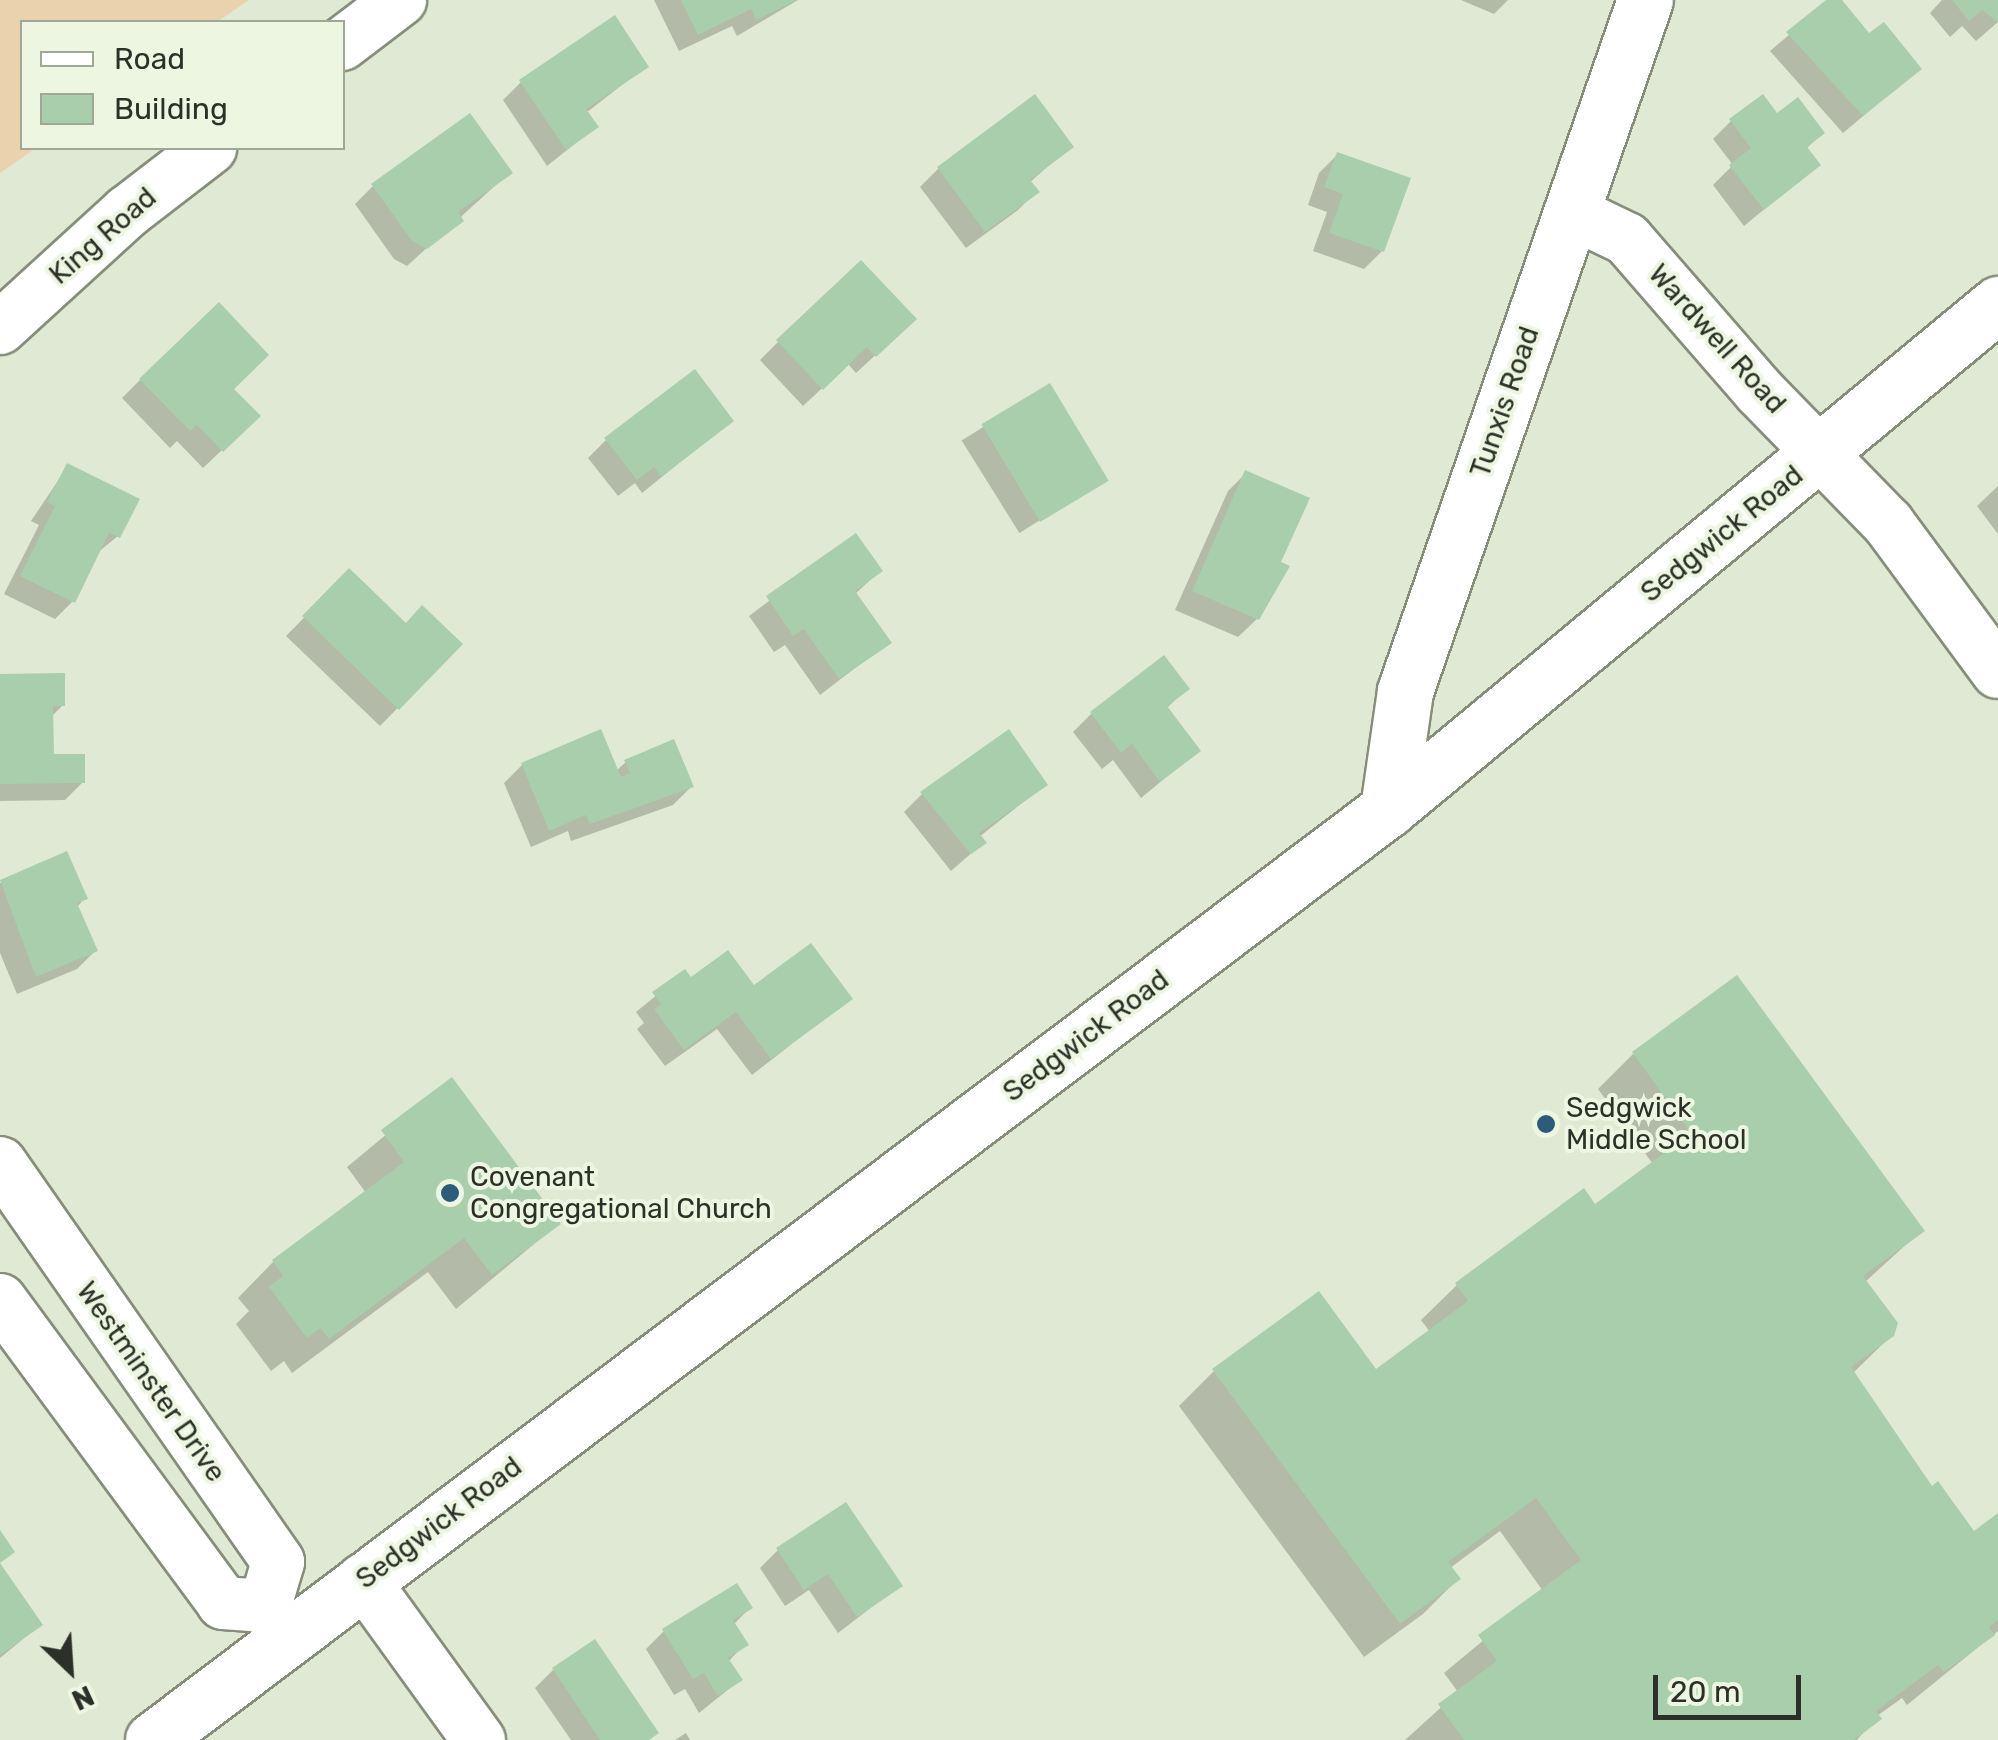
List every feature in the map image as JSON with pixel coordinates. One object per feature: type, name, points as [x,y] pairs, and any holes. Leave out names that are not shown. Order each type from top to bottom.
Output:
[{"type":"main road","name":"Tunxis Road","points":[[1388,809],[1405,692],[1645,0]]},
{"type":"main road","name":"Sedgwick Road","points":[[153,1740],[276,1621],[364,1580],[1388,809],[1998,304]]},
{"type":"street","points":[[345,42],[400,0]]},
{"type":"street","name":"King Road","points":[[0,328],[126,212],[207,150]]},
{"type":"street","name":"Wardwell Road","points":[[1572,212],[1627,239],[1760,392],[1823,451],[1888,523],[1998,672]]},
{"type":"street","name":"Westminster Drive","points":[[0,1163],[278,1562],[276,1621]]},
{"type":"street","points":[[0,1300],[223,1602],[276,1621]]},
{"type":"street","points":[[364,1580],[478,1740]]},
{"type":"shaded area","points":[[0,0],[249,0],[220,20],[20,20],[20,150],[33,150],[0,173]]},
{"type":"building","points":[[681,0],[797,0],[756,20],[751,9],[698,35]]},
{"type":"building","points":[[1826,0],[1842,0],[1869,33],[1884,22],[1922,69],[1863,116],[1786,32]]},
{"type":"building","points":[[1952,0],[1998,0],[1998,22],[1982,10],[1969,21]]},
{"type":"building","points":[[615,15],[649,67],[586,109],[599,127],[566,150],[519,80]]},
{"type":"building","points":[[1035,94],[1074,147],[1030,180],[1040,192],[985,232],[937,167]]},
{"type":"building","points":[[1763,94],[1777,113],[1798,97],[1825,133],[1807,147],[1821,165],[1764,210],[1729,165],[1751,148],[1729,119]]},
{"type":"building","points":[[470,113],[513,173],[458,212],[464,221],[427,249],[412,241],[371,184]]},
{"type":"building","points":[[1337,152],[1411,178],[1384,252],[1329,233],[1343,194],[1324,187]]},
{"type":"building","points":[[861,260],[917,319],[876,357],[867,347],[823,390],[776,340]]},
{"type":"building","points":[[219,302],[269,355],[234,389],[261,416],[223,452],[197,425],[190,431],[139,379]]},
{"type":"building","points":[[695,369],[734,421],[661,477],[654,467],[637,480],[604,438]]},
{"type":"building","points":[[1050,383],[1109,481],[1040,522],[981,424]]},
{"type":"building","points":[[67,463],[140,499],[120,538],[109,533],[75,603],[20,576],[55,506],[47,502]]},
{"type":"building","points":[[1245,470],[1310,498],[1281,562],[1290,566],[1259,620],[1192,591]]},
{"type":"building","points":[[856,533],[883,571],[855,591],[892,643],[839,679],[804,629],[793,636],[766,596]]},
{"type":"building","points":[[349,568],[406,623],[422,605],[463,644],[399,710],[302,616]]},
{"type":"building","points":[[1164,655],[1190,689],[1167,706],[1201,751],[1160,782],[1132,744],[1121,753],[1090,712]]},
{"type":"building","points":[[65,673],[65,706],[53,706],[54,754],[85,754],[85,783],[0,784],[0,674]]},
{"type":"building","points":[[601,729],[621,777],[630,773],[624,760],[674,739],[694,787],[590,824],[586,815],[549,831],[521,763]]},
{"type":"building","points":[[1009,729],[1048,785],[979,833],[987,843],[971,854],[920,792]]},
{"type":"building","points":[[67,851],[88,899],[77,903],[98,951],[36,977],[0,880]]},
{"type":"building","points":[[811,943],[853,999],[771,1059],[736,1012],[684,1050],[654,1009],[661,1004],[652,992],[685,969],[691,977],[728,950],[754,985]]},
{"type":"building","points":[[1737,975],[1925,1231],[1863,1276],[1898,1323],[1894,1336],[1851,1367],[1932,1486],[1938,1481],[1974,1531],[1998,1513],[1998,1620],[1989,1627],[1995,1635],[1944,1672],[1938,1665],[1876,1711],[1882,1719],[1854,1740],[1464,1740],[1438,1704],[1497,1661],[1478,1635],[1581,1560],[1536,1498],[1448,1562],[1461,1579],[1400,1624],[1212,1369],[1319,1291],[1376,1369],[1468,1301],[1455,1283],[1584,1188],[1595,1204],[1691,1133],[1632,1052]]},
{"type":"building","name":"Covenant Congregational Church","points":[[452,1077],[561,1224],[492,1275],[464,1238],[329,1339],[320,1328],[307,1338],[269,1287],[283,1276],[272,1260],[404,1162],[381,1130]]},
{"type":"building","points":[[846,1502],[903,1586],[857,1617],[828,1574],[804,1590],[776,1548]]},
{"type":"building","points":[[0,1530],[15,1552],[0,1563]]},
{"type":"building","points":[[0,1563],[43,1625],[0,1655]]},
{"type":"building","points":[[737,1583],[753,1608],[733,1620],[749,1645],[728,1658],[743,1680],[718,1696],[704,1673],[693,1679],[662,1629]]},
{"type":"building","points":[[595,1639],[659,1733],[649,1740],[600,1740],[552,1668]]},
{"type":"place","name":"Sedgwick Middle School","points":[[1546,1124]]},
{"type":"place","name":"Covenant Congregational Church","points":[[450,1193]]}]
